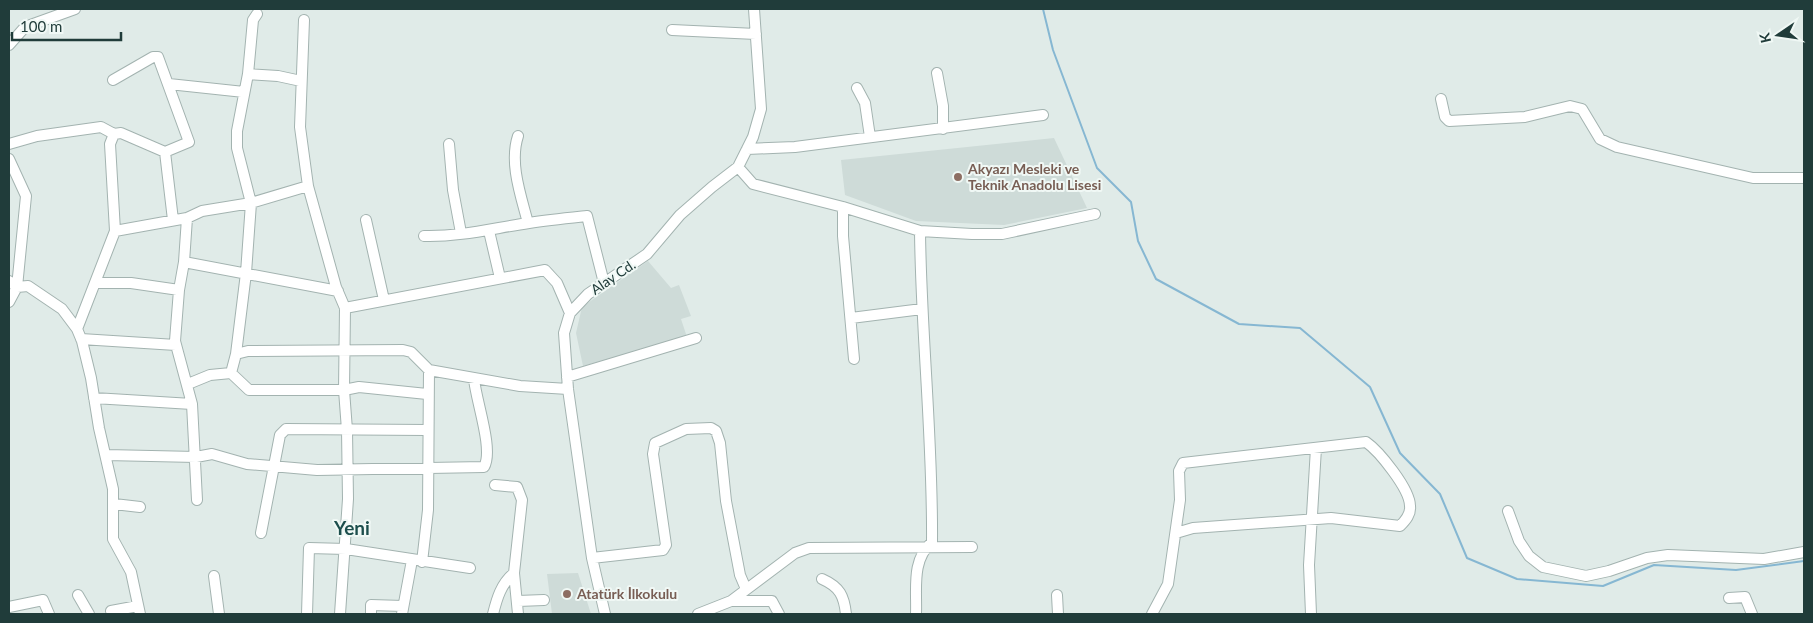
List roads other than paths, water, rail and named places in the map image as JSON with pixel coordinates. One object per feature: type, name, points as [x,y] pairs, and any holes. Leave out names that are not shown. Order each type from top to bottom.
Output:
[{"type":"street","points":[[9,45],[25,27],[75,9]]},
{"type":"street","name":"Alay Cd.","points":[[605,614],[592,558],[568,389],[564,334],[570,313],[588,294],[647,254],[680,215],[712,186],[738,167],[747,149],[761,109],[754,9]]},
{"type":"street","points":[[231,374],[236,354],[246,274],[251,203],[237,148],[248,74],[253,20],[257,14]]},
{"type":"street","points":[[304,20],[300,127],[308,186],[338,291],[345,308],[346,351],[344,390],[348,469],[346,549],[340,614]]},
{"type":"street","points":[[672,30],[756,34]]},
{"type":"street","points":[[9,144],[37,136],[101,127],[114,134],[121,134],[165,152],[189,142],[158,57],[153,57],[113,80]]},
{"type":"street","points":[[937,73],[943,106],[942,129]]},
{"type":"street","points":[[248,74],[278,76],[302,81]]},
{"type":"street","points":[[169,84],[244,92]]},
{"type":"street","points":[[857,88],[865,103],[870,137]]},
{"type":"street","points":[[1441,99],[1442,110],[1449,121],[1524,117],[1562,107],[1578,107],[1582,109],[1600,139],[1618,147],[1753,178],[1804,178]]},
{"type":"street","points":[[747,149],[795,148],[1043,115]]},
{"type":"street","points":[[79,334],[114,231],[110,144],[114,134]]},
{"type":"street","points":[[518,136],[514,148],[515,162],[528,223]]},
{"type":"street","points":[[449,144],[461,233]]},
{"type":"street","points":[[165,152],[173,220]]},
{"type":"street","points":[[9,159],[26,196],[9,302]]},
{"type":"street","points":[[738,167],[753,184],[843,207],[920,230],[1002,234],[1095,214]]},
{"type":"street","points":[[114,231],[187,218],[202,211],[251,203],[308,186]]},
{"type":"street","points":[[843,207],[843,236],[854,359]]},
{"type":"street","points":[[424,236],[445,237],[528,223],[587,216],[604,283]]},
{"type":"street","points":[[187,218],[184,262],[179,290],[176,345],[192,404],[197,500]]},
{"type":"street","points":[[366,220],[384,300]]},
{"type":"street","points":[[916,614],[918,561],[927,546],[932,542],[920,230]]},
{"type":"street","points":[[489,231],[500,278]]},
{"type":"street","points":[[184,262],[338,291]]},
{"type":"street","points":[[345,308],[545,270],[557,283],[570,313]]},
{"type":"street","points":[[96,283],[131,283],[179,290]]},
{"type":"street","points":[[13,284],[28,286],[62,309],[79,334],[92,378],[94,398],[106,455],[114,504],[113,539],[131,572],[139,610],[111,611]]},
{"type":"street","points":[[851,318],[922,309]]},
{"type":"street","points":[[79,334],[176,345]]},
{"type":"street","points":[[567,377],[696,338]]},
{"type":"street","points":[[236,354],[248,351],[403,350],[411,352],[429,370],[520,386],[568,389]]},
{"type":"street","points":[[371,614],[371,604],[403,610],[417,561],[428,510],[427,394],[429,370]]},
{"type":"street","points":[[188,384],[210,375],[231,374],[249,390],[344,390],[359,387],[427,394]]},
{"type":"street","points":[[106,455],[196,457],[212,454],[247,464],[274,468],[429,469],[484,467],[488,460],[474,379]]},
{"type":"street","points":[[94,398],[192,404]]},
{"type":"street","points":[[592,558],[663,550],[666,545],[653,454],[655,443],[686,430],[711,428],[716,431],[720,443],[726,501],[740,575],[746,589]]},
{"type":"street","points":[[261,533],[280,435],[286,429],[427,430]]},
{"type":"street","points":[[1152,614],[1168,584],[1180,500],[1179,471],[1183,463],[1366,442],[1376,448],[1406,492],[1410,506],[1408,518],[1400,526],[1331,518],[1193,528],[1176,533]]},
{"type":"street","points":[[1311,614],[1309,566],[1316,448]]},
{"type":"street","points":[[495,485],[517,487],[522,500],[514,574],[518,614]]},
{"type":"street","points":[[114,504],[140,508]]},
{"type":"street","points":[[1508,511],[1519,541],[1529,556],[1543,567],[1586,576],[1609,571],[1647,558],[1668,555],[1764,559],[1804,552]]},
{"type":"street","points":[[698,614],[731,601],[795,553],[810,548],[972,547]]},
{"type":"street","points":[[308,614],[309,548],[346,549],[389,554],[417,561],[470,568]]},
{"type":"street","points":[[493,614],[497,597],[506,580],[514,574]]},
{"type":"street","points":[[214,576],[219,614]]},
{"type":"street","points":[[822,579],[840,590],[845,600],[846,614]]},
{"type":"street","points":[[78,595],[89,614]]},
{"type":"street","points":[[1057,595],[1058,614]]},
{"type":"street","points":[[1729,598],[1745,597],[1752,614]]},
{"type":"street","points":[[9,607],[43,600],[49,614]]},
{"type":"street","points":[[518,601],[544,600]]},
{"type":"street","points":[[731,601],[772,601],[779,614]]},
{"type":"waterway","points":[[1043,9],[1053,50],[1097,168],[1131,202],[1138,241],[1156,279],[1239,324],[1300,328],[1370,387],[1400,453],[1440,494],[1467,558],[1517,579],[1603,586],[1654,565],[1736,570],[1804,561]]},
{"type":"place","name":"Akyazı Mesleki ve Teknik Anadolu Lisesi","points":[[958,177]]},
{"type":"place","name":"Atatürk İlkokulu","points":[[567,594]]},
{"type":"district","name":"Yeni","points":[[352,528]]}]
